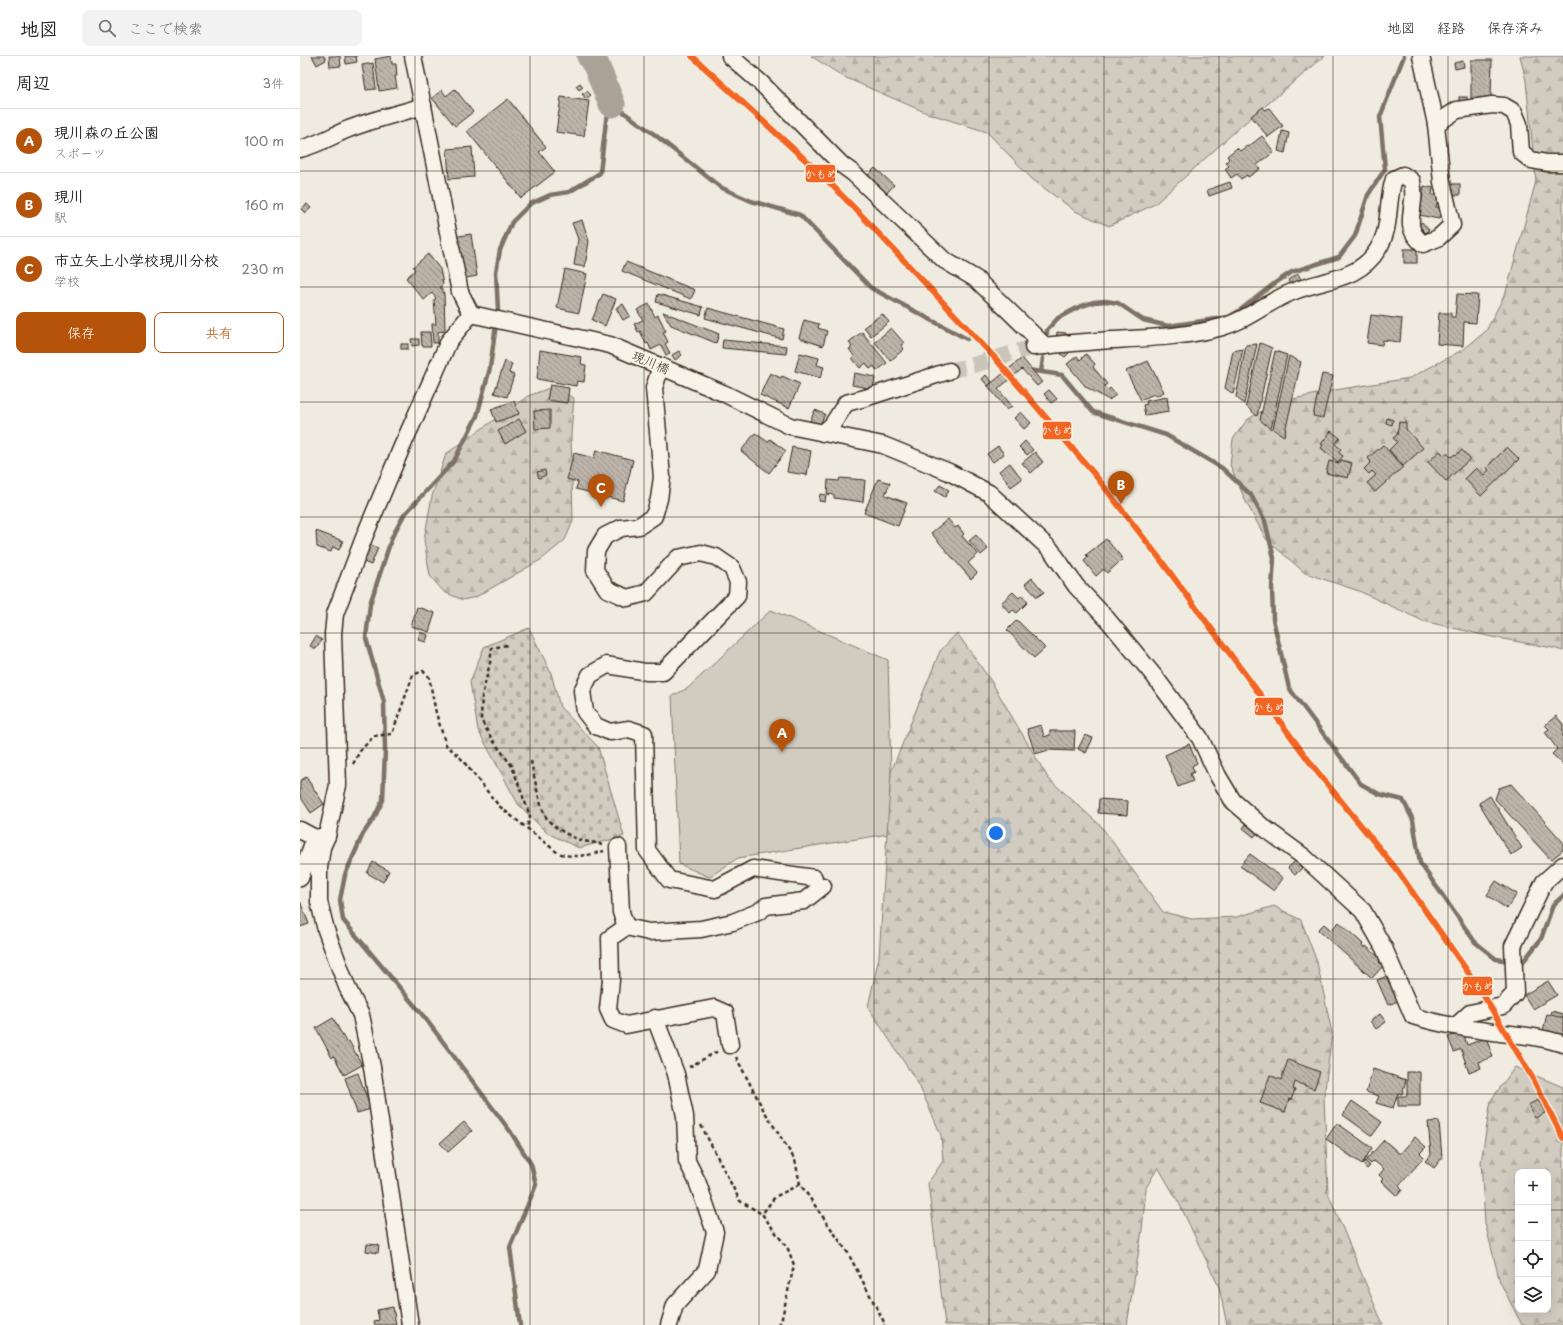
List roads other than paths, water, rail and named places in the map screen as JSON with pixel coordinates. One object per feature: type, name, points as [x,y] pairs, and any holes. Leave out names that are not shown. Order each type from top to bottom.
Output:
[{"type":"street","points":[[410,1325],[372,1067],[361,1016],[347,987],[326,930],[319,902],[319,868],[338,785],[332,634],[335,614],[365,535],[449,341],[478,315],[460,292],[413,56]]},
{"type":"street","points":[[730,56],[761,83],[842,165],[853,173],[944,260],[976,279],[1039,347],[1082,342],[1193,334],[1241,321],[1291,293],[1351,274],[1366,265],[1378,250],[1386,235],[1391,189],[1394,179],[1403,175],[1412,181],[1413,198],[1410,226],[1414,236],[1423,244],[1438,238],[1452,225],[1442,182],[1436,124],[1420,56]]},
{"type":"street","points":[[1436,124],[1457,110],[1492,105],[1504,106],[1514,112],[1519,124],[1521,152],[1531,160],[1547,163],[1563,163]]},
{"type":"street","points":[[300,149],[316,145],[345,131],[375,120],[424,106]]},
{"type":"street","name":"現川橋","points":[[478,315],[610,345],[661,366],[790,426],[883,445],[948,472],[989,493],[1051,550],[1076,586],[1107,619],[1164,690],[1200,738],[1218,776],[1233,801],[1263,827],[1304,857],[1362,911],[1384,948],[1413,1016],[1456,1026]]},
{"type":"street","points":[[661,366],[654,388],[662,477],[659,499],[654,516],[639,526],[621,528],[605,536],[596,551],[595,570],[607,588],[627,598],[646,593],[678,558],[701,554],[716,557],[732,568],[738,582],[737,596],[664,672],[646,672],[607,665],[590,675],[582,691],[585,712],[596,726],[610,732],[629,729],[644,734],[647,850],[669,880],[715,889],[753,869],[818,882],[804,901],[766,906],[758,912],[733,922],[701,929],[649,932],[626,927],[610,938],[611,980],[608,1009],[613,1020],[626,1025],[655,1018],[714,1008],[725,1013],[730,1045]]},
{"type":"street","points":[[823,433],[832,425],[846,403],[949,370]]},
{"type":"street","points":[[300,830],[324,842]]},
{"type":"street","points":[[300,878],[313,843],[324,842]]},
{"type":"street","points":[[618,847],[621,912],[626,927]]},
{"type":"street","points":[[1456,1026],[1470,1013],[1503,1006],[1515,993],[1513,946],[1544,882],[1563,865]]},
{"type":"street","points":[[655,1018],[676,1074],[684,1116],[686,1161],[697,1181],[715,1232],[707,1270],[675,1305],[669,1325]]},
{"type":"street","points":[[1456,1026],[1545,1038],[1563,1044]]},
{"type":"waterway","points":[[590,56],[596,65],[612,104]]},
{"type":"waterway","points":[[1047,333],[1047,330],[1058,318],[1079,307],[1094,302],[1106,301],[1118,303],[1143,320],[1168,326],[1229,317],[1292,272],[1339,257],[1355,236],[1368,195],[1385,169],[1380,117],[1404,56]]},
{"type":"waterway","points":[[520,1325],[510,1247],[536,1185],[531,1164],[510,1131],[425,1018],[343,920],[340,900],[345,875],[363,834],[374,818],[383,800],[385,750],[384,702],[366,638],[370,604],[392,537],[404,515],[454,461],[477,416],[490,368],[498,310],[496,272],[500,250],[512,222],[530,204],[550,195],[569,192],[600,173],[606,121],[612,104],[654,134],[720,187],[751,201],[800,215],[871,288],[967,339]]},
{"type":"waterway","points":[[1041,372],[1043,358]]},
{"type":"waterway","points":[[1028,370],[1062,375],[1093,412],[1166,435],[1222,468],[1251,495],[1265,521],[1274,558],[1272,588],[1273,619],[1289,688],[1361,784],[1379,794],[1403,800],[1413,820],[1420,863],[1475,942],[1496,959],[1510,961]]},
{"type":"waterway","points":[[1517,962],[1522,963],[1541,939],[1553,905],[1563,896]]},
{"type":"tunnel","points":[[949,371],[1033,347]]},
{"type":"place","name":"現川","points":[[1121,504]]},
{"type":"place","name":"市立矢上小学校現川分校","points":[[601,507]]},
{"type":"place","name":"現川森の丘公園","points":[[782,752]]}]
